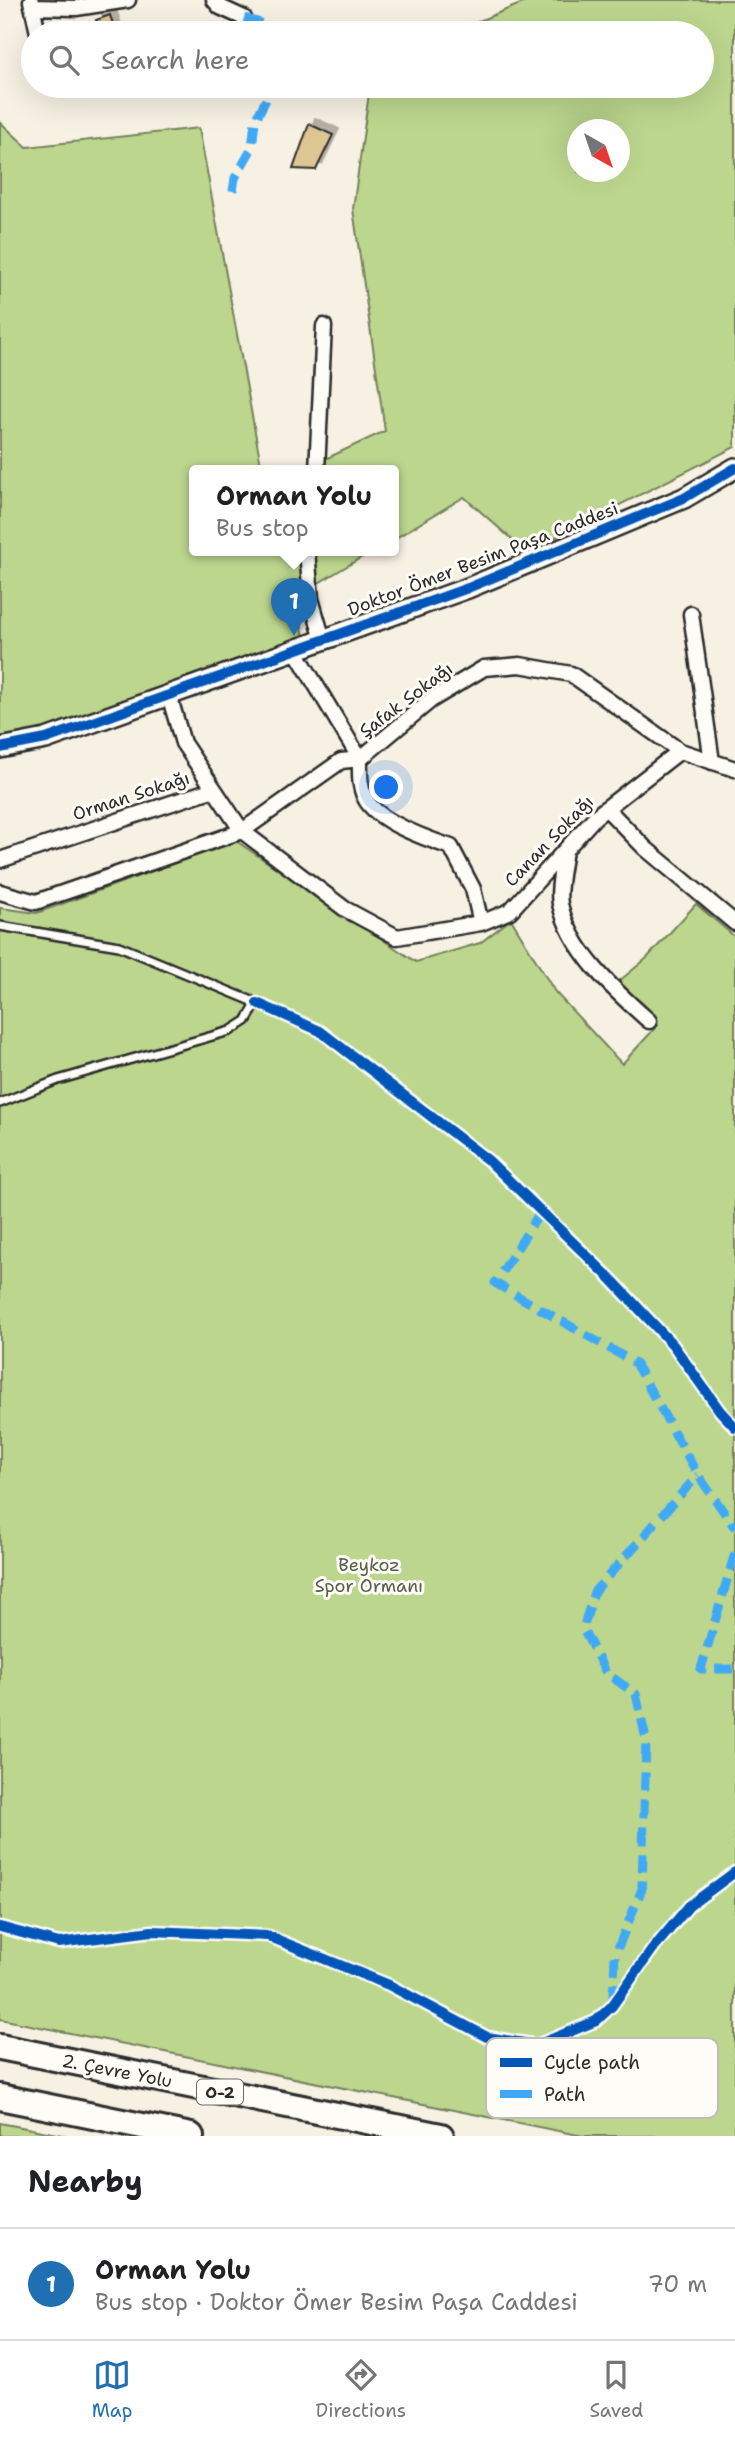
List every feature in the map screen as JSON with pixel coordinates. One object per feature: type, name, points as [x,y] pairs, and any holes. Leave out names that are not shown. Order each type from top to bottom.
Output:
[{"type":"highway","name":"2. Çevre Yolu","points":[[0,2047],[441,2136]]},
{"type":"highway","points":[[0,2097],[191,2136]]},
{"type":"street","points":[[32,4],[76,8],[128,0]]},
{"type":"street","points":[[214,0],[220,7],[244,18]]},
{"type":"street","points":[[317,465],[324,326]]},
{"type":"street","name":"Doktor Ömer Besim Paşa Caddesi","points":[[0,748],[46,739],[468,588],[684,498],[735,468]]},
{"type":"street","points":[[307,556],[311,599],[323,640]]},
{"type":"street","points":[[691,614],[712,762]]},
{"type":"street","points":[[295,650],[360,759],[360,778],[365,799],[388,819],[419,836],[451,847],[473,889],[481,923]]},
{"type":"street","name":"Şafak Sokağı","points":[[0,892],[36,902],[242,831],[341,761],[360,759],[432,700],[484,668],[520,665],[571,674],[680,751]]},
{"type":"street","name":"Orman Sokağı","points":[[0,860],[214,789],[183,743],[169,695]]},
{"type":"street","points":[[680,751],[734,771]]},
{"type":"street","name":"Canan Sokağı","points":[[214,789],[242,831],[345,909],[397,937],[481,923],[510,911],[606,808],[680,751]]},
{"type":"street","points":[[606,808],[645,848],[735,923]]},
{"type":"street","points":[[565,850],[559,903],[576,941],[611,987],[649,1021]]},
{"type":"lane","points":[[0,926],[119,946],[257,1003],[246,1021],[230,1031],[58,1080],[0,1103]]},
{"type":"green space","points":[[530,0],[735,0],[735,447],[526,552],[464,497],[399,536],[399,465],[313,465],[385,431],[353,209],[368,98],[714,98],[714,21],[479,21]]},
{"type":"green space","points":[[0,122],[27,147],[199,128],[261,465],[189,465],[189,556],[364,556],[295,597],[306,645],[23,737],[0,738]]},
{"type":"green space","name":"Beykoz Spor Ormanı","points":[[236,841],[416,962],[480,943],[511,919],[555,992],[622,1064],[658,1025],[618,982],[647,958],[696,904],[735,937],[735,2136],[583,2136],[493,2118],[718,2118],[718,2038],[486,2038],[486,2117],[0,2019],[0,908],[37,913]]},
{"type":"green space","points":[[0,2123],[68,2136],[0,2136]]},
{"type":"building","points":[[110,15],[112,21],[96,21]]},
{"type":"building","points":[[309,124],[333,135],[316,170],[293,169]]},
{"type":"marked path","points":[[244,18],[254,21]]},
{"type":"marked path","points":[[233,191],[235,178],[252,148],[255,121],[267,98]]},
{"type":"marked path","points":[[541,1211],[495,1283],[635,1363],[698,1475],[735,1528]]},
{"type":"marked path","points":[[613,2001],[615,1955],[642,1889],[646,1739],[636,1694],[606,1673],[583,1629],[594,1592],[698,1475]]},
{"type":"marked path","points":[[735,1553],[701,1669],[735,1669]]},
{"type":"cycle path","points":[[0,748],[46,739],[468,588],[684,498],[735,468]]},
{"type":"cycle path","points":[[257,1003],[320,1031],[489,1161],[612,1280],[673,1345],[720,1411],[735,1427]]},
{"type":"cycle path","points":[[554,2038],[596,2021],[612,2006],[652,1950],[689,1906],[735,1872]]},
{"type":"cycle path","points":[[0,1927],[59,1943],[152,1931],[268,1936],[389,1985],[493,2038]]},
{"type":"place","name":"Orman Yolu","points":[[294,636]]}]
